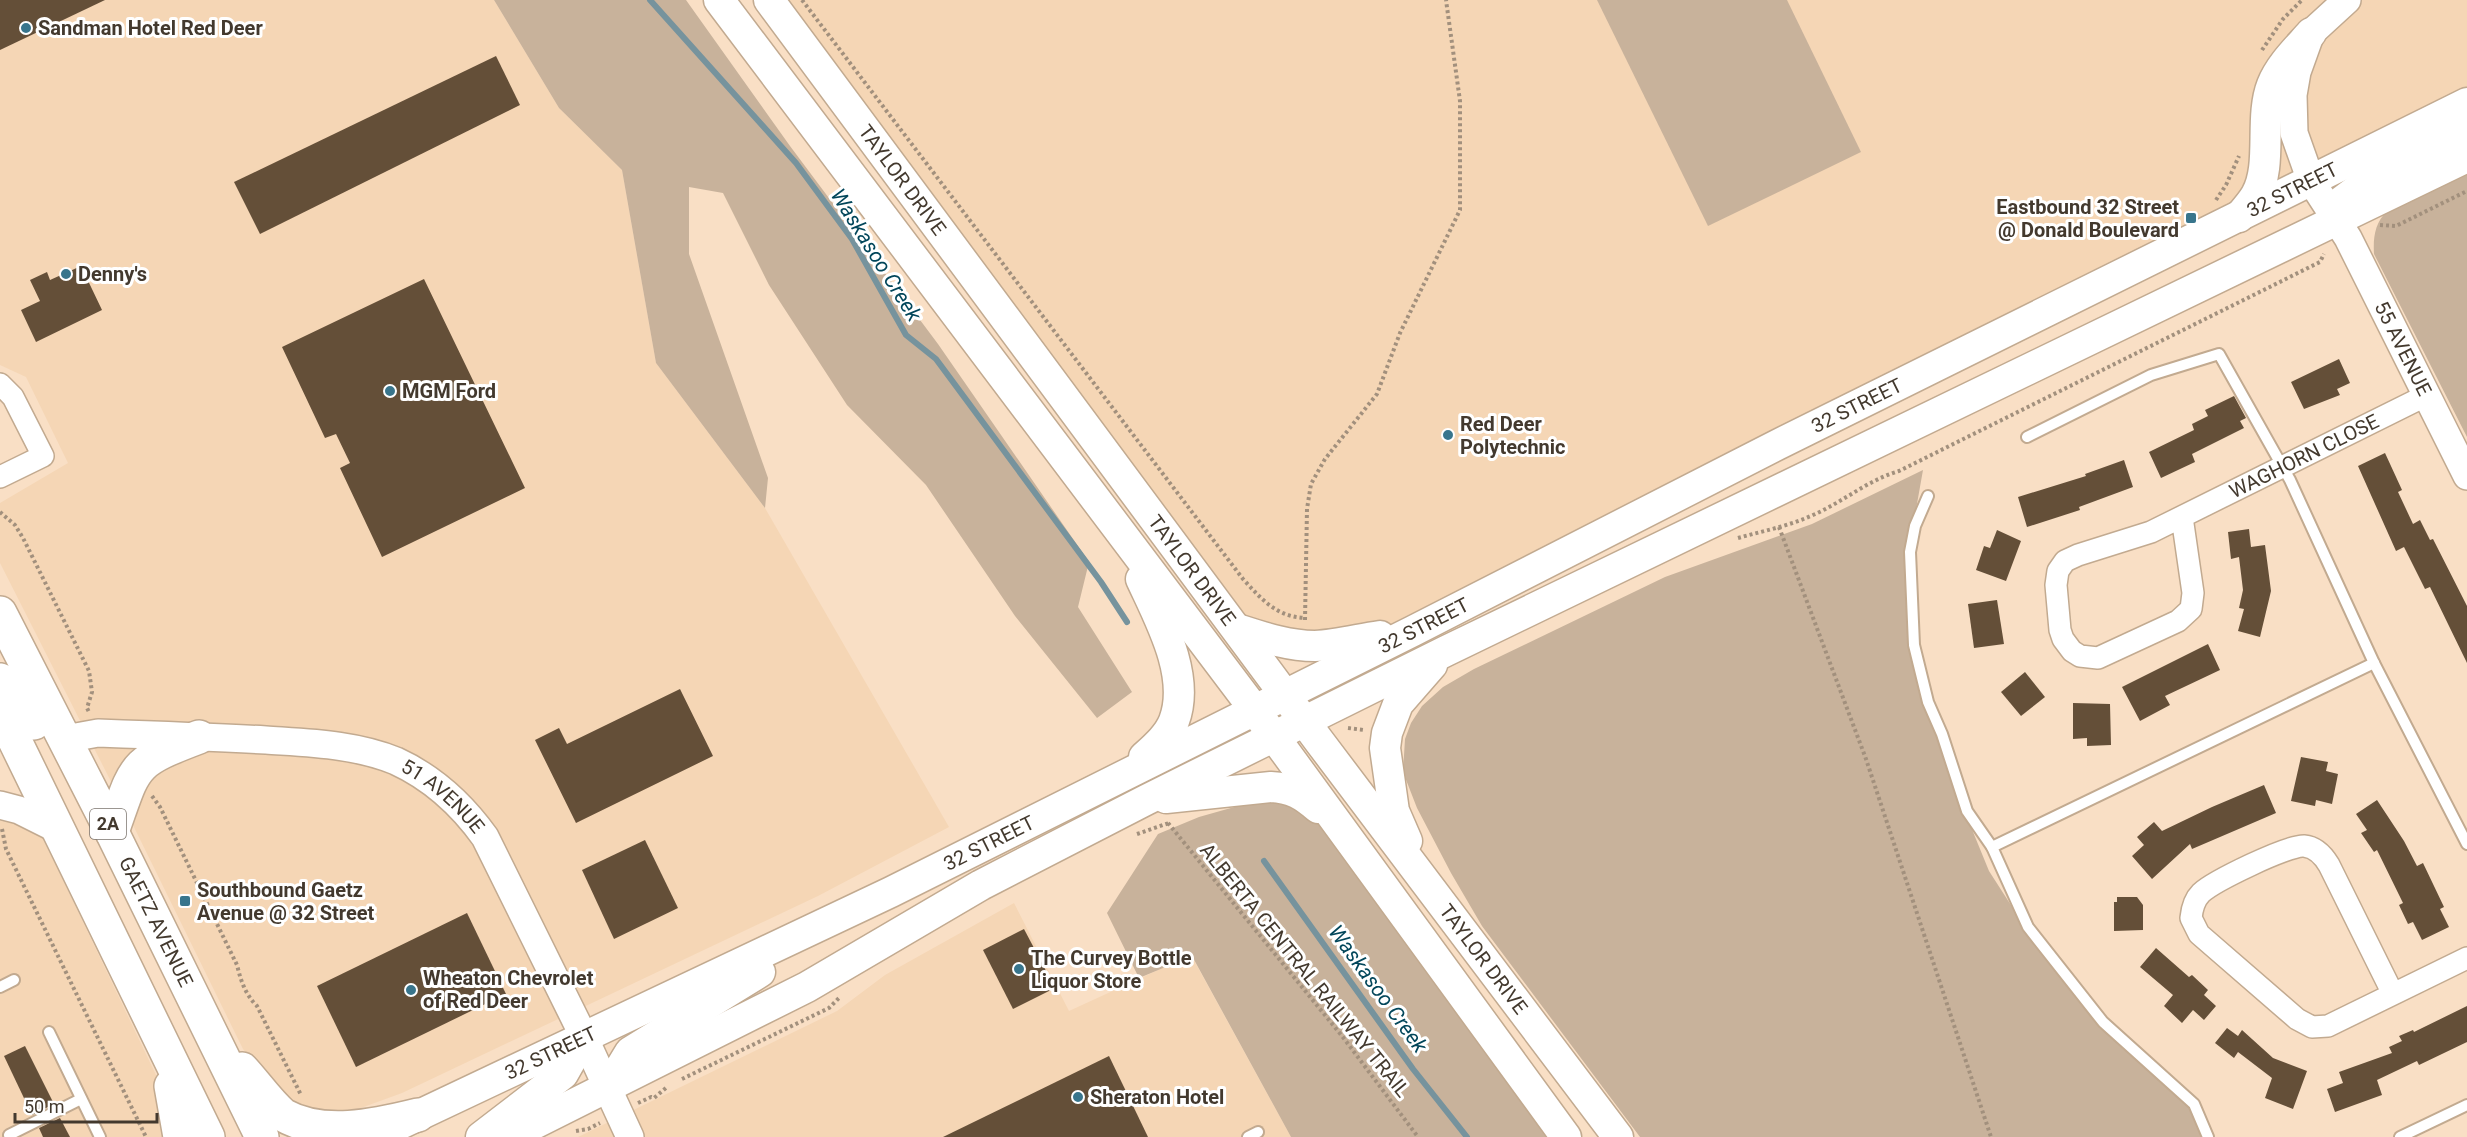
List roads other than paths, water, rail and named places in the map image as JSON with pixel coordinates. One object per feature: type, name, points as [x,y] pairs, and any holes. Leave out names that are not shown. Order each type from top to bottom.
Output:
[{"type":"main road","name":"TAYLOR DRIVE","points":[[719,0],[1274,736],[1566,1137]]},
{"type":"main road","name":"TAYLOR DRIVE","points":[[769,0],[1284,694],[1618,1137]]},
{"type":"main road","points":[[2238,217],[2256,195],[2260,183],[2272,85],[2285,64],[2311,33]]},
{"type":"main road","name":"32 STREET","points":[[375,1137],[891,892],[1413,631],[1777,445],[2467,103]]},
{"type":"main road","points":[[2338,222],[2342,201],[2367,182],[2467,127]]},
{"type":"main road","name":"32 STREET","points":[[508,1137],[608,1089],[807,987],[981,885],[1146,800],[1446,651],[2338,222],[2467,157]]},
{"type":"main road","points":[[1116,524],[1168,639],[1180,696],[1173,723],[1161,741],[1130,771]]},
{"type":"main road","name":"GAETZ AVENUE","points":[[0,613],[112,832],[262,1137]]},
{"type":"main road","points":[[1237,629],[1277,641],[1317,646],[1413,631]]},
{"type":"main road","points":[[1421,874],[1394,810],[1384,748],[1391,717],[1398,704],[1424,671],[1446,651]]},
{"type":"main road","points":[[0,680],[45,737],[65,739]]},
{"type":"main road","name":"2A","points":[[0,710],[208,1137]]},
{"type":"main road","points":[[112,832],[125,790],[138,767],[156,754],[199,737]]},
{"type":"main road","points":[[1146,800],[1271,787],[1287,788],[1300,792],[1343,830]]},
{"type":"main road","points":[[608,1089],[630,1052],[891,892]]},
{"type":"main road","points":[[213,1037],[284,1115],[311,1129],[333,1133],[355,1131],[418,1115]]},
{"type":"main road","points":[[481,1137],[563,1074],[584,1037]]},
{"type":"main road","points":[[166,1052],[180,1137]]},
{"type":"street","points":[[2311,33],[2347,0]]},
{"type":"street","name":"55 AVENUE","points":[[2311,33],[2297,72],[2293,95],[2292,116],[2299,150],[2311,181],[2348,238],[2467,477]]},
{"type":"street","points":[[0,384],[14,397],[42,456],[0,477]]},
{"type":"street","name":"WAGHORN CLOSE","points":[[2182,517],[2193,593],[2191,609],[2178,621],[2098,658],[2079,656],[2072,651],[2063,639],[2060,630],[2056,577],[2060,566],[2078,555],[2145,534],[2182,517],[2427,395]]},
{"type":"street","name":"51 AVENUE","points":[[65,739],[98,733],[318,743],[363,750],[397,762],[441,788],[468,813],[485,837],[584,1037],[630,1137]]},
{"type":"street","points":[[1,815],[19,810],[57,829]]},
{"type":"street","points":[[2393,994],[2329,865],[2320,852],[2313,848],[2304,846],[2285,850],[2209,887],[2196,900],[2191,918],[2199,934],[2303,1024],[2312,1027],[2328,1026],[2467,958]]},
{"type":"lane","points":[[2027,437],[2151,375],[2219,354],[2283,466],[2374,663],[2467,844]]},
{"type":"lane","points":[[1928,496],[1915,526],[1910,552],[1914,645],[1928,702],[1967,811],[1992,847],[2028,927],[2103,1022],[2194,1104],[2208,1137]]},
{"type":"lane","points":[[1992,847],[2374,663]]},
{"type":"lane","points":[[0,987],[14,980]]},
{"type":"lane","points":[[49,1032],[100,1137]]},
{"type":"lane","points":[[9,1135],[81,1099]]},
{"type":"lane","points":[[2400,1137],[2467,1105]]},
{"type":"waterway","name":"Waskasoo Creek","points":[[650,0],[796,163],[852,239],[906,335],[936,359],[1101,582],[1127,622]]},
{"type":"waterway","name":"Waskasoo Creek","points":[[1264,861],[1413,1069],[1467,1137]]},
{"type":"place","name":"Sandman Hotel Red Deer","points":[[26,28]]},
{"type":"place","name":"Eastbound 32 Street @ Donald Boulevard","points":[[2191,218]]},
{"type":"place","name":"Denny's","points":[[66,274]]},
{"type":"place","name":"MGM Ford","points":[[390,391]]},
{"type":"place","name":"Red Deer Polytechnic","points":[[1448,435]]},
{"type":"place","name":"Southbound Gaetz Avenue @ 32 Street","points":[[185,901]]},
{"type":"place","name":"The Curvey Bottle Liquor Store","points":[[1019,969]]},
{"type":"place","name":"Wheaton Chevrolet of Red Deer","points":[[411,990]]},
{"type":"place","name":"Sheraton Hotel","points":[[1078,1097]]}]
